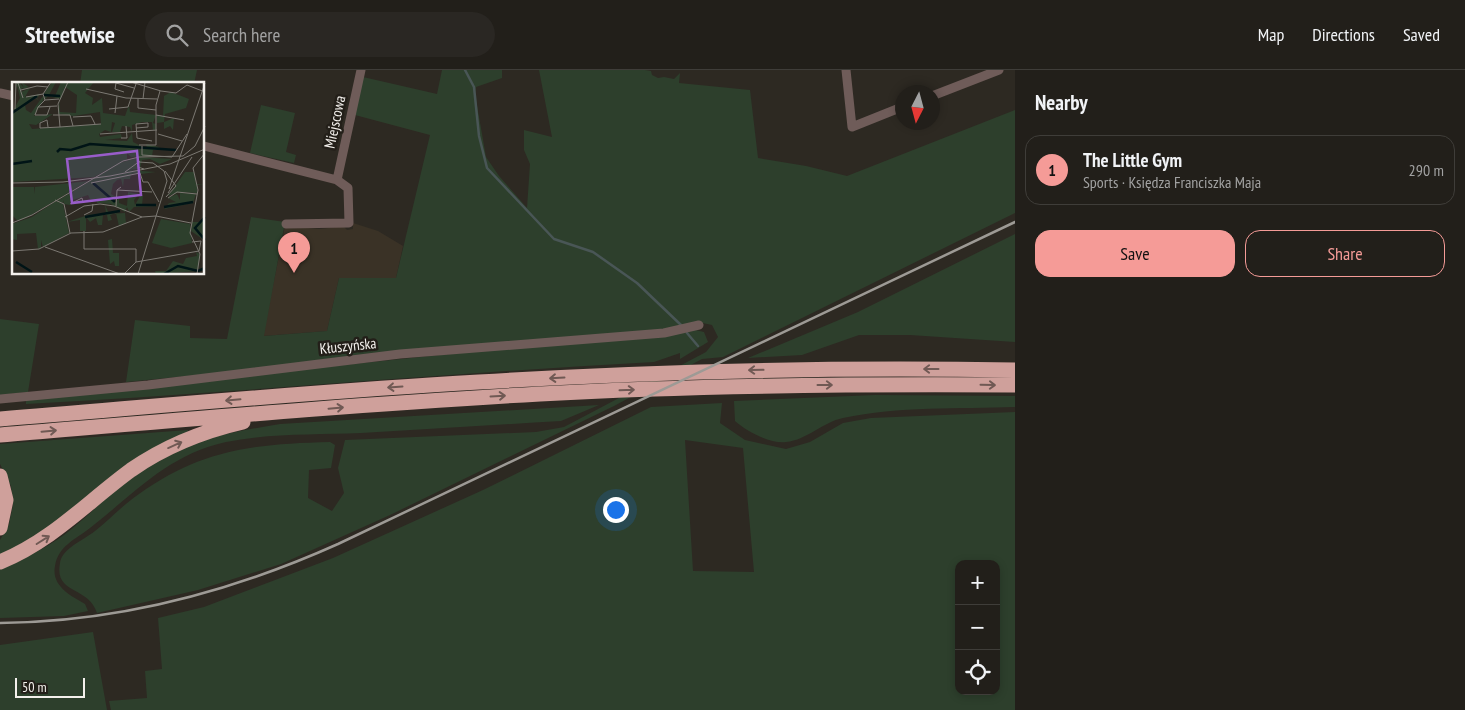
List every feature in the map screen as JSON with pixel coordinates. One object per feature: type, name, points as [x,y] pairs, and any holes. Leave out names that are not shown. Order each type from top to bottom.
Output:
[{"type":"highway","points":[[0,419],[411,386],[606,375],[822,369],[1015,370]]},
{"type":"highway","points":[[0,435],[543,394],[776,386],[1015,386]]},
{"type":"highway","points":[[0,562],[45,539],[133,469],[166,449],[205,433],[287,412]]},
{"type":"highway","points":[[0,476],[6,500],[4,518],[0,528]]},
{"type":"street","name":"Miejscowa","points":[[337,180],[361,70]]},
{"type":"street","points":[[846,70],[852,127],[895,110]]},
{"type":"street","points":[[940,93],[999,70]]},
{"type":"street","points":[[205,146],[337,180],[348,188],[349,223],[286,224]]},
{"type":"street","name":"Kłuszyńska","points":[[0,399],[148,385],[400,354],[664,333],[699,325]]},
{"type":"shaded area","points":[[353,223],[378,231],[403,246],[396,278],[339,278],[327,331],[263,336],[285,226],[320,229],[343,226],[347,230],[353,229]]},
{"type":"green space","points":[[82,70],[197,70],[194,82],[80,82]]},
{"type":"green space","points":[[442,70],[502,70],[502,78],[476,87],[475,94],[486,157],[499,176],[527,208],[530,164],[524,150],[524,130],[552,137],[539,70],[645,70],[651,71],[652,75],[658,78],[674,79],[680,73],[679,83],[750,90],[758,158],[806,166],[847,176],[1015,110],[1015,213],[723,357],[702,359],[614,406],[390,515],[281,564],[198,590],[97,613],[93,604],[87,598],[67,586],[62,580],[59,573],[60,563],[65,553],[95,531],[133,498],[185,467],[207,458],[253,447],[330,442],[335,445],[331,468],[309,470],[308,498],[332,511],[344,493],[338,468],[345,440],[536,432],[564,427],[706,352],[718,337],[712,325],[698,322],[670,329],[126,382],[135,320],[190,326],[190,338],[227,339],[251,217],[285,222],[264,336],[327,331],[339,278],[396,278],[430,135],[355,115],[363,77],[437,94]]},
{"type":"green space","points":[[261,105],[295,113],[286,152],[296,155],[294,163],[250,153]]},
{"type":"green space","points":[[1015,234],[1015,342],[910,335],[859,335],[802,355],[748,358],[858,312]]},
{"type":"green space","points":[[0,319],[39,324],[28,392],[0,395]]},
{"type":"green space","points":[[691,329],[704,332],[708,342],[680,359],[680,353],[654,362],[26,404],[26,398]]},
{"type":"green space","points":[[875,395],[1015,396],[1015,407],[907,410],[864,414],[836,420],[801,438],[786,442],[773,441],[759,436],[735,421],[734,401]]},
{"type":"green space","points":[[722,403],[720,423],[745,440],[786,449],[810,442],[843,423],[871,418],[1015,412],[1015,710],[111,710],[109,701],[147,698],[145,671],[162,669],[158,618],[204,607],[333,558],[483,490],[651,407]],"holes":[[[685,440],[743,448],[754,572],[693,571]]]},
{"type":"green space","points":[[599,405],[561,421],[276,436],[243,439],[205,448],[186,456],[152,477],[68,544],[60,553],[55,566],[56,579],[63,590],[85,604],[88,611],[64,616],[0,618],[0,568],[57,540],[130,478],[153,462],[183,447],[231,433],[280,424]]},
{"type":"green space","points":[[188,430],[187,433],[65,518],[0,556],[0,540],[9,524],[13,505],[11,486],[0,464],[0,444]]},
{"type":"green space","points":[[93,632],[107,710],[0,710],[0,645]]},
{"type":"waterway","points":[[465,70],[474,87],[479,136],[487,168],[554,239],[593,252],[637,283],[681,325]]},
{"type":"waterway","points":[[687,333],[698,346]]},
{"type":"railway","points":[[0,623],[87,617],[130,610],[215,590],[298,561],[338,544],[1015,222]]},
{"type":"place","name":"The Little Gym","points":[[294,273]]}]
